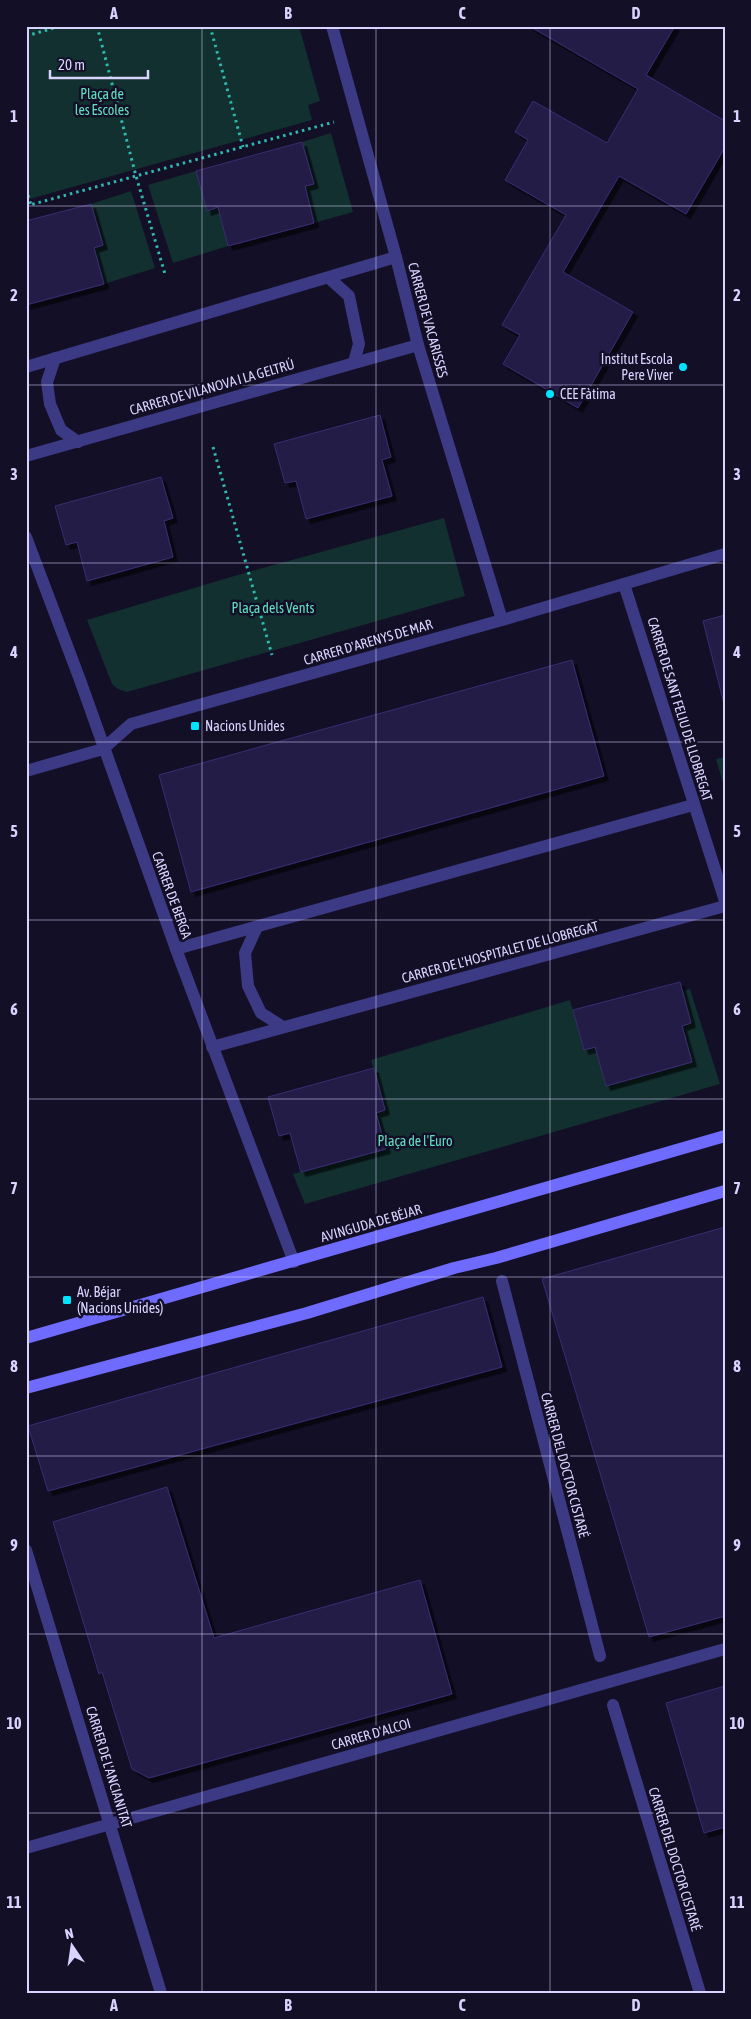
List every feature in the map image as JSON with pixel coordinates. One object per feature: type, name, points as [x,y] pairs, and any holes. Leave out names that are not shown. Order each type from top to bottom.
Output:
[{"type":"main road","name":"AVINGUDA DE BÉJAR","points":[[26,1338],[725,1136]]},
{"type":"main road","points":[[26,1388],[307,1313],[454,1268],[496,1258],[725,1191]]},
{"type":"street","name":"CARRER DE VACARISSES","points":[[332,26],[396,257],[418,345],[502,620]]},
{"type":"street","points":[[26,367],[396,257]]},
{"type":"street","points":[[329,278],[350,296],[359,344],[354,362]]},
{"type":"street","name":"CARRER DE VILANOVA I LA GELTRÚ","points":[[26,456],[418,345]]},
{"type":"street","points":[[54,358],[47,382],[50,404],[61,430],[78,442]]},
{"type":"street","name":"CARRER DE BERGA","points":[[26,537],[80,680],[103,749],[212,1047],[294,1262]]},
{"type":"street","name":"CARRER D'ARENYS DE MAR","points":[[26,771],[103,749],[131,724],[502,620],[725,554]]},
{"type":"street","name":"CARRER DE SANT FELIU DE LLOBREGAT","points":[[624,584],[725,900]]},
{"type":"street","points":[[176,949],[694,805]]},
{"type":"street","name":"CARRER DE L'HOSPITALET DE LLOBREGAT","points":[[212,1047],[725,906]]},
{"type":"street","points":[[257,927],[245,953],[248,986],[261,1013],[283,1027]]},
{"type":"street","name":"CARRER DEL DOCTOR CISTARÉ","points":[[502,1281],[600,1656]]},
{"type":"street","name":"CARRER DE L'ANCIANITAT","points":[[26,1550],[162,1993]]},
{"type":"street","name":"CARRER D'ALCOI","points":[[26,1848],[725,1649]]},
{"type":"street","name":"CARRER DEL DOCTOR CISTARÉ","points":[[613,1705],[700,1993]]},
{"type":"path","points":[[26,36],[61,26]]},
{"type":"path","points":[[97,26],[136,176],[165,274]]},
{"type":"path","points":[[210,26],[243,147]]},
{"type":"path","points":[[26,206],[334,122]]},
{"type":"path","points":[[26,189],[31,205]]},
{"type":"path","points":[[213,447],[272,655]]},
{"type":"green space","name":"Plaça de les Escoles","points":[[26,26],[299,26],[320,101],[308,105],[312,120],[26,200]]},
{"type":"green space","points":[[331,133],[353,212],[314,223],[305,186],[313,183],[302,142]]},
{"type":"green space","points":[[196,171],[207,210],[218,207],[228,246],[173,263],[148,185]]},
{"type":"green space","points":[[131,191],[155,268],[104,284],[94,248],[102,245],[91,204]]},
{"type":"green space","name":"Plaça dels Vents","points":[[444,518],[465,596],[127,692],[118,689],[112,684],[87,620],[241,574]]},
{"type":"green space","points":[[725,757],[725,790],[716,759]]},
{"type":"green space","name":"Plaça de l'Euro","points":[[690,989],[720,1084],[305,1204],[293,1174],[386,1149],[376,1113],[385,1110],[371,1060],[570,1000],[584,1050],[595,1047],[606,1086],[692,1062],[682,1026],[691,1023],[682,991]]},
{"type":"building","points":[[529,26],[675,26],[646,75],[725,121],[725,147],[686,214],[619,176],[563,272],[633,312],[578,408],[503,364],[520,335],[502,325],[566,215],[505,180],[528,140],[515,132],[533,101],[607,143],[638,89]]},
{"type":"building","points":[[302,142],[314,184],[305,186],[314,223],[228,246],[218,207],[207,211],[196,171]]},
{"type":"building","points":[[91,204],[103,245],[94,248],[104,284],[26,305],[26,221]]},
{"type":"building","points":[[380,415],[391,457],[382,460],[392,496],[306,519],[296,481],[285,483],[274,444]]},
{"type":"building","points":[[161,477],[173,518],[164,521],[173,557],[87,581],[77,542],[66,545],[55,506]]},
{"type":"building","points":[[725,615],[725,708],[703,621]]},
{"type":"building","points":[[572,660],[604,776],[191,892],[159,775]]},
{"type":"building","points":[[680,982],[691,1023],[682,1026],[692,1062],[606,1086],[595,1047],[584,1050],[573,1010]]},
{"type":"building","points":[[374,1068],[385,1110],[376,1113],[386,1149],[301,1172],[290,1133],[279,1136],[268,1097]]},
{"type":"building","points":[[725,1227],[725,1616],[649,1637],[542,1279]]},
{"type":"building","points":[[483,1297],[502,1367],[48,1491],[28,1426]]},
{"type":"building","points":[[167,1487],[214,1638],[420,1580],[452,1694],[149,1778],[132,1769],[102,1672],[99,1674],[53,1522]]},
{"type":"building","points":[[725,1686],[725,1827],[704,1833],[666,1703]]},
{"type":"place","name":"Institut Escola Pere Viver","points":[[683,367]]},
{"type":"place","name":"CEE Fàtima","points":[[550,394]]},
{"type":"place","name":"Nacions Unides","points":[[195,726]]},
{"type":"place","name":"Av. Béjar (Nacions Unides)","points":[[67,1300]]}]
